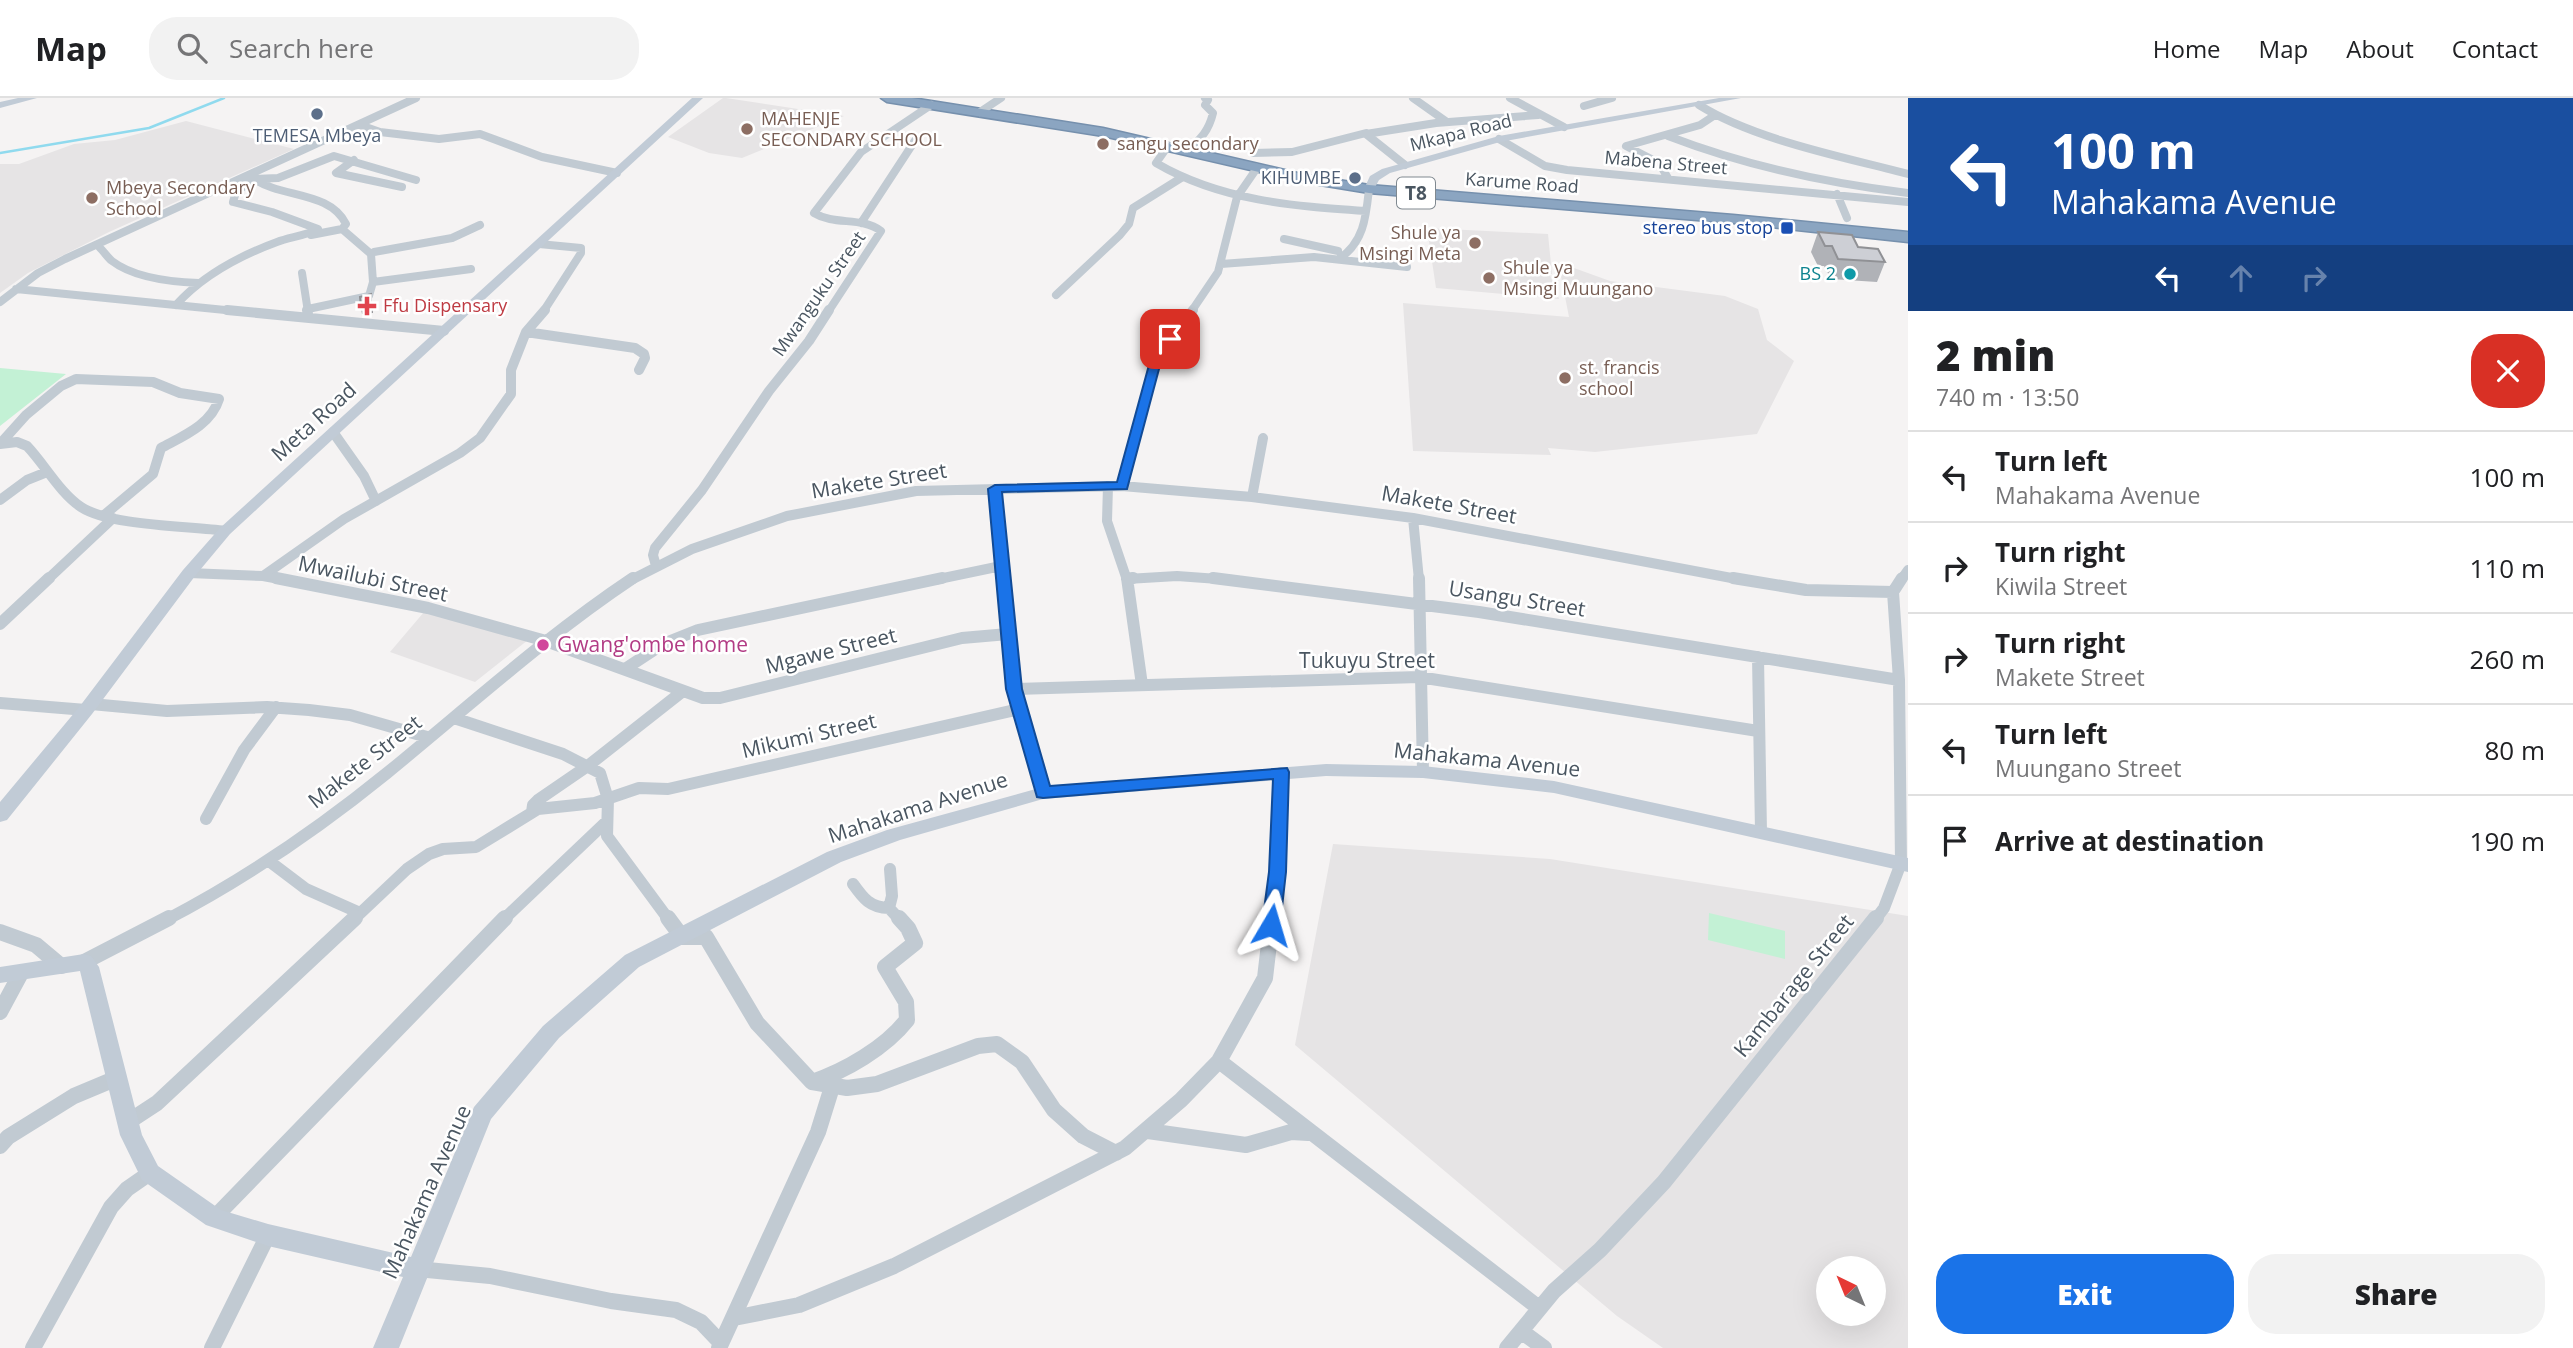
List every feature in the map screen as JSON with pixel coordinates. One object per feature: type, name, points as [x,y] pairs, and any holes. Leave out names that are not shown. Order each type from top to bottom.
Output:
[{"type":"highway","name":"T8","points":[[887,98],[931,105]]},
{"type":"highway","name":"Karume Road","points":[[931,105],[1103,132],[1257,168],[1369,189],[1908,237]]},
{"type":"street","points":[[0,105],[32,98]]},
{"type":"street","points":[[0,302],[38,273],[251,177],[416,98]]},
{"type":"street","name":"Meta Road","points":[[0,816],[89,707],[189,573],[225,531],[698,98]]},
{"type":"street","points":[[980,113],[1001,98]]},
{"type":"street","points":[[1186,150],[1205,138],[1211,123],[1213,113],[1205,105],[1208,100],[1205,98]]},
{"type":"street","points":[[1413,98],[1447,122]]},
{"type":"street","points":[[1510,98],[1563,127]]},
{"type":"street","points":[[1584,106],[1612,98]]},
{"type":"street","name":"Mkapa Road","points":[[1369,189],[1374,178],[1405,165],[1500,139],[1736,98]]},
{"type":"street","name":"Mwanguku Street","points":[[656,566],[653,555],[655,548],[702,490],[769,391],[809,341],[881,231],[871,224],[823,218],[814,213],[861,152],[931,105]]},
{"type":"street","points":[[1699,105],[1715,115],[1800,146],[1908,174]]},
{"type":"street","points":[[1253,153],[1292,152],[1366,134],[1447,122],[1538,115]]},
{"type":"street","points":[[1668,178],[1659,163],[1626,147],[1704,124],[1715,115]]},
{"type":"street","points":[[360,125],[380,132],[439,139],[480,134],[542,157],[617,173]]},
{"type":"street","points":[[1366,134],[1405,165]]},
{"type":"street","points":[[1668,136],[1722,156],[1802,179],[1908,193]]},
{"type":"street","points":[[861,223],[916,139]]},
{"type":"street","name":"Mabena Street","points":[[1500,139],[1553,168],[1908,202]]},
{"type":"street","points":[[1168,146],[1156,163],[1200,186],[1237,197],[1366,211]]},
{"type":"street","points":[[305,236],[317,228],[233,202],[236,192],[251,177],[278,178],[331,156],[354,160],[416,180]]},
{"type":"street","points":[[354,160],[337,173],[402,187]]},
{"type":"street","points":[[1122,486],[1158,354],[1208,289],[1221,264],[1237,197],[1257,168]]},
{"type":"street","points":[[176,305],[199,283],[274,243],[342,229],[346,223],[334,206],[267,189],[251,177]]},
{"type":"street","points":[[1056,295],[1120,235],[1129,223],[1133,208],[1181,178]]},
{"type":"street","points":[[1339,259],[1352,251],[1361,238],[1369,189]]},
{"type":"street","points":[[1839,194],[1847,218]]},
{"type":"street","points":[[371,254],[387,247],[452,238],[480,225]]},
{"type":"street","points":[[308,313],[367,298],[373,282],[371,254],[342,229]]},
{"type":"street","points":[[1284,239],[1320,249],[1352,251]]},
{"type":"street","points":[[263,576],[344,519],[460,453],[485,433],[511,394],[511,370],[526,332],[552,301],[581,253],[581,248],[576,246],[539,244]]},
{"type":"street","points":[[97,245],[106,251],[111,261],[122,266],[172,282],[199,283]]},
{"type":"street","points":[[1221,264],[1286,258],[1339,259],[1378,268],[1407,267]]},
{"type":"street","points":[[373,282],[471,269]]},
{"type":"street","points":[[302,273],[308,313]]},
{"type":"street","points":[[16,289],[176,305],[308,313],[444,331]]},
{"type":"street","points":[[526,332],[635,348],[645,354],[639,369]]},
{"type":"street","points":[[0,444],[26,415],[61,386],[76,379],[153,382],[180,393],[219,399],[217,408],[200,425],[157,452],[157,465],[153,474],[0,624]]},
{"type":"street","points":[[333,432],[364,476],[376,501]]},
{"type":"street","points":[[1252,497],[1263,438]]},
{"type":"street","points":[[0,444],[22,443],[80,506],[108,517],[225,531]]},
{"type":"street","points":[[0,500],[27,480],[47,472]]},
{"type":"street","points":[[1108,486],[1107,521],[1127,579],[1142,685]]},
{"type":"street","name":"Makete Street","points":[[84,962],[204,900],[269,861],[384,775],[579,614],[656,566],[692,549],[787,516],[916,491],[1122,486],[1252,497],[1413,517],[1806,590],[1893,592]]},
{"type":"street","points":[[995,489],[1014,689],[1043,793]]},
{"type":"street","points":[[1413,517],[1419,559],[1419,677],[1423,772]]},
{"type":"street","points":[[625,669],[663,644],[698,630],[1001,566]]},
{"type":"street","points":[[1893,592],[1908,570]]},
{"type":"street","name":"Mwailubi Street","points":[[189,573],[263,576],[428,608],[546,640]]},
{"type":"street","name":"Usangu Street","points":[[1127,579],[1160,577],[1233,581],[1418,603],[1899,680]]},
{"type":"street","name":"Kambarage Street","points":[[1507,1348],[1539,1308],[1600,1250],[1664,1182],[1884,908],[1904,864],[1899,680],[1893,592]]},
{"type":"street","name":"Mgawe Street","points":[[546,640],[682,691],[703,698],[720,698],[962,638],[1008,634]]},
{"type":"street","points":[[1758,657],[1761,832]]},
{"type":"street","name":"Tukuyu Street","points":[[1014,689],[1419,677],[1758,732]]},
{"type":"street","points":[[128,1122],[157,1103],[407,869],[429,854],[443,849],[481,845],[532,812],[533,805],[538,800],[589,765],[682,691]]},
{"type":"street","points":[[0,703],[177,711],[275,707],[350,715],[427,737]]},
{"type":"street","points":[[206,819],[244,750],[275,707]]},
{"type":"street","name":"Mikumi Street","points":[[532,812],[549,806],[586,804],[639,788],[668,789],[1019,709]]},
{"type":"street","points":[[454,718],[589,765],[600,773],[608,799],[607,836],[682,937],[706,937],[757,1023],[812,1082],[847,1088],[877,1084],[978,1046],[997,1044],[1022,1062],[1054,1110],[1083,1136],[1116,1153]]},
{"type":"street","points":[[734,1318],[799,1305],[894,1266],[1116,1153],[1149,1131],[1219,1061],[1265,978],[1277,872],[1281,772]]},
{"type":"street","name":"Mahakama Avenue","points":[[386,1348],[482,1114],[551,1032],[632,961],[834,857],[894,835],[1043,793],[1281,772],[1423,772],[1554,787],[1904,864]]},
{"type":"street","points":[[214,1218],[535,887],[606,822]]},
{"type":"street","points":[[269,861],[306,889],[360,913]]},
{"type":"street","points":[[889,908],[892,896],[890,870]]},
{"type":"street","points":[[812,1082],[836,1074],[897,1032],[908,1020],[906,1002],[885,967],[915,940],[902,920],[889,908],[876,909],[868,904],[853,884]]},
{"type":"street","points":[[0,932],[36,945],[61,966]]},
{"type":"street","points":[[0,1012],[10,974],[84,962],[89,967],[131,1135],[150,1173],[214,1218],[268,1235],[417,1269],[501,1277],[682,1312],[699,1320],[720,1346],[818,1132],[832,1087]]},
{"type":"street","points":[[1219,1061],[1539,1308]]},
{"type":"street","points":[[0,1146],[8,1138],[74,1096],[117,1078]]},
{"type":"street","points":[[1149,1131],[1248,1145],[1297,1130],[1314,1135]]},
{"type":"street","points":[[33,1348],[111,1207],[127,1189],[150,1173]]},
{"type":"street","points":[[212,1348],[268,1235]]},
{"type":"street","points":[[1521,1331],[1544,1348]]},
{"type":"shaded area","name":"MAHENJE SECONDARY SCHOOL","points":[[723,98],[844,116],[742,158],[709,153],[668,137]]},
{"type":"shaded area","name":"Mbeya Secondary School","points":[[186,121],[294,149],[109,232],[28,273],[0,293],[0,164],[19,164],[74,144],[115,140]]},
{"type":"shaded area","points":[[1427,228],[1548,234],[1552,274],[1536,273],[1550,275],[1559,299],[1436,288]]},
{"type":"shaded area","points":[[1559,266],[1574,268],[1610,281],[1725,296],[1758,309],[1767,340],[1794,361],[1757,434],[1595,452],[1548,448],[1551,455],[1413,451],[1403,303],[1569,317]]},
{"type":"shaded area","points":[[424,612],[528,640],[475,682],[390,652]]},
{"type":"shaded area","points":[[1333,844],[1550,859],[1908,916],[1908,1348],[1663,1348],[1617,1316],[1295,1045]]},
{"type":"green space","points":[[0,368],[66,374],[0,426]]},
{"type":"green space","points":[[1709,913],[1785,931],[1785,959],[1708,940]]},
{"type":"building","points":[[1818,232],[1852,235],[1858,247],[1878,249],[1885,262],[1838,259],[1832,246],[1825,246]]},
{"type":"building","points":[[371,294],[371,306],[361,307],[360,297]]},
{"type":"waterway","points":[[0,153],[149,128],[224,98]]},
{"type":"place","name":"TEMESA Mbeya","points":[[317,114]]},
{"type":"place","name":"MAHENJE SECONDARY SCHOOL","points":[[747,129]]},
{"type":"place","name":"sangu secondary","points":[[1103,144]]},
{"type":"place","name":"KIHUMBE","points":[[1355,178]]},
{"type":"place","name":"Mbeya Secondary School","points":[[92,198]]},
{"type":"place","name":"stereo bus stop","points":[[1787,228]]},
{"type":"place","name":"Shule ya Msingi Meta","points":[[1475,243]]},
{"type":"place","name":"BS 2","points":[[1850,274]]},
{"type":"place","name":"Shule ya Msingi Muungano","points":[[1489,278]]},
{"type":"place","name":"Ffu Dispensary","points":[[367,306]]},
{"type":"place","name":"st. francis school","points":[[1565,378]]},
{"type":"place","name":"Gwang'ombe home","points":[[543,645]]},
{"type":"route","points":[[1170,339],[1158,354],[1138,418],[1122,486],[995,489],[1014,689],[1043,793],[1281,772],[1277,872],[1271,925]]}]
